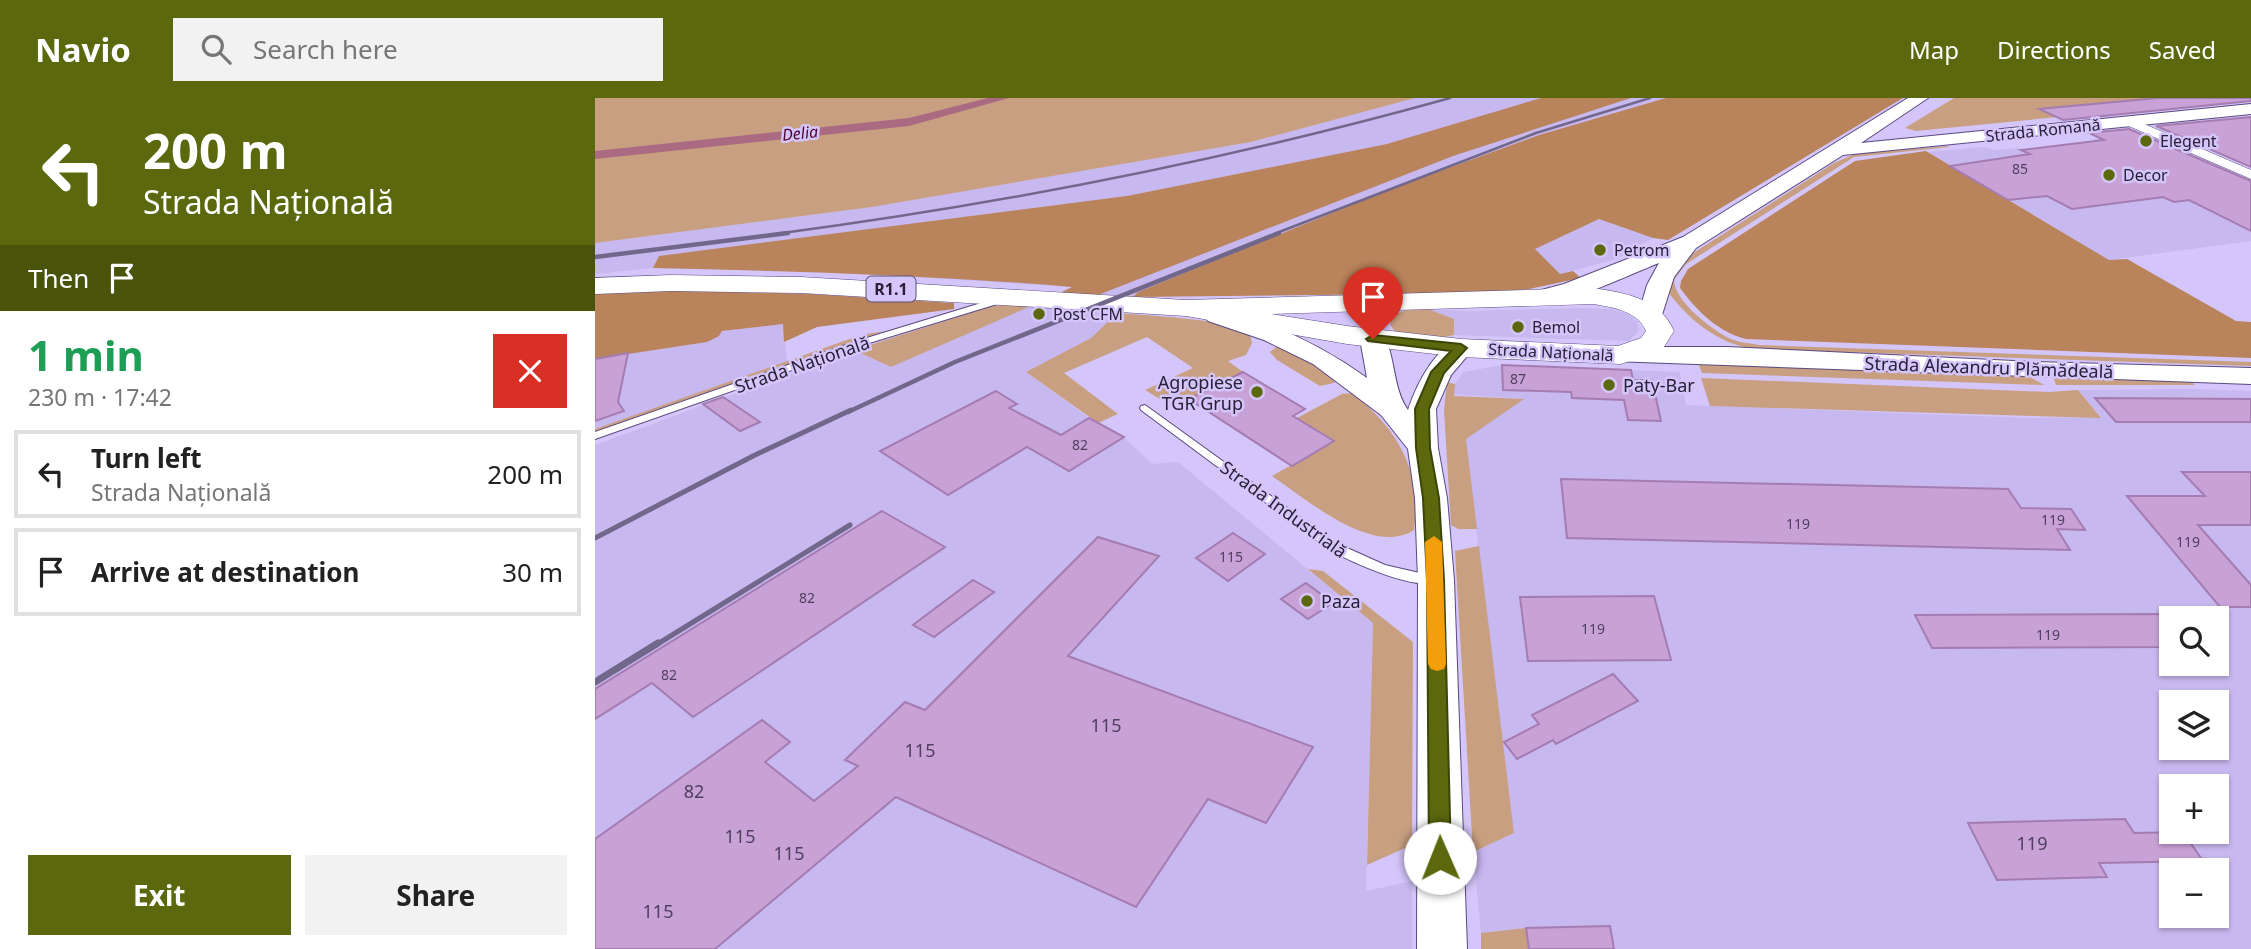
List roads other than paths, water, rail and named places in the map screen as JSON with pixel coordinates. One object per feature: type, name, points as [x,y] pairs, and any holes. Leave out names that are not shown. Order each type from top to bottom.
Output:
[{"type":"main road","name":"Strada Națională","points":[[595,286],[725,282],[935,291],[1187,308],[1600,297],[1637,307],[1655,323],[1652,344],[1621,355],[1461,348],[1373,339],[1187,308]]},
{"type":"main road","name":"Strada Națională","points":[[1373,339],[1370,327],[1375,316],[1405,302]]},
{"type":"street","name":"Strada Națională","points":[[1539,298],[1573,289],[1691,242],[1920,98]]},
{"type":"street","name":"Strada Romană","points":[[1835,151],[2251,109]]},
{"type":"street","points":[[2128,121],[2251,175]]},
{"type":"street","points":[[1879,124],[1893,133],[1930,141]]},
{"type":"street","name":"Strada Națională","points":[[1655,323],[1658,282],[1673,259],[1691,242]]},
{"type":"street","points":[[1187,308],[1248,324],[1322,358],[1391,409],[1423,448]]},
{"type":"street","name":"Strada Alexandru Plămădeală","points":[[1655,323],[1727,355]]},
{"type":"street","points":[[1373,339],[1378,373],[1391,409]]},
{"type":"street","points":[[1442,949],[1436,580],[1431,498],[1423,448],[1422,409],[1438,372],[1461,348]]},
{"type":"street","name":"Strada Alexandru Plămădeală","points":[[1621,355],[1727,355],[2251,376]]},
{"type":"lane","name":"Strada Națională","points":[[595,436],[863,342],[1011,297]]},
{"type":"lane","name":"Strada Industrială","points":[[1145,408],[1357,562],[1388,573],[1436,580]]},
{"type":"waterway","name":"Delia","points":[[595,155],[909,122],[1003,98]]},
{"type":"railway","points":[[775,234],[945,209],[1115,178],[1283,141],[1450,98]]},
{"type":"railway","points":[[1274,234],[1536,133],[1650,98]]},
{"type":"railway","points":[[595,257],[788,233]]},
{"type":"railway","points":[[848,412],[955,362],[1279,233]]},
{"type":"railway","points":[[595,538],[753,456],[851,410]]},
{"type":"railway","points":[[656,645],[850,525]]},
{"type":"railway","points":[[595,682],[658,643]]},
{"type":"place","name":"Elegent","points":[[2146,141]]},
{"type":"place","name":"Decor","points":[[2109,175]]},
{"type":"place","name":"Petrom","points":[[1600,250]]},
{"type":"place","name":"Post CFM","points":[[1039,314]]},
{"type":"place","name":"Bemol","points":[[1518,327]]},
{"type":"place","name":"Paty-Bar","points":[[1609,385]]},
{"type":"place","name":"Agropiese TGR Grup","points":[[1257,392]]},
{"type":"place","name":"Paza","points":[[1307,601]]}]
